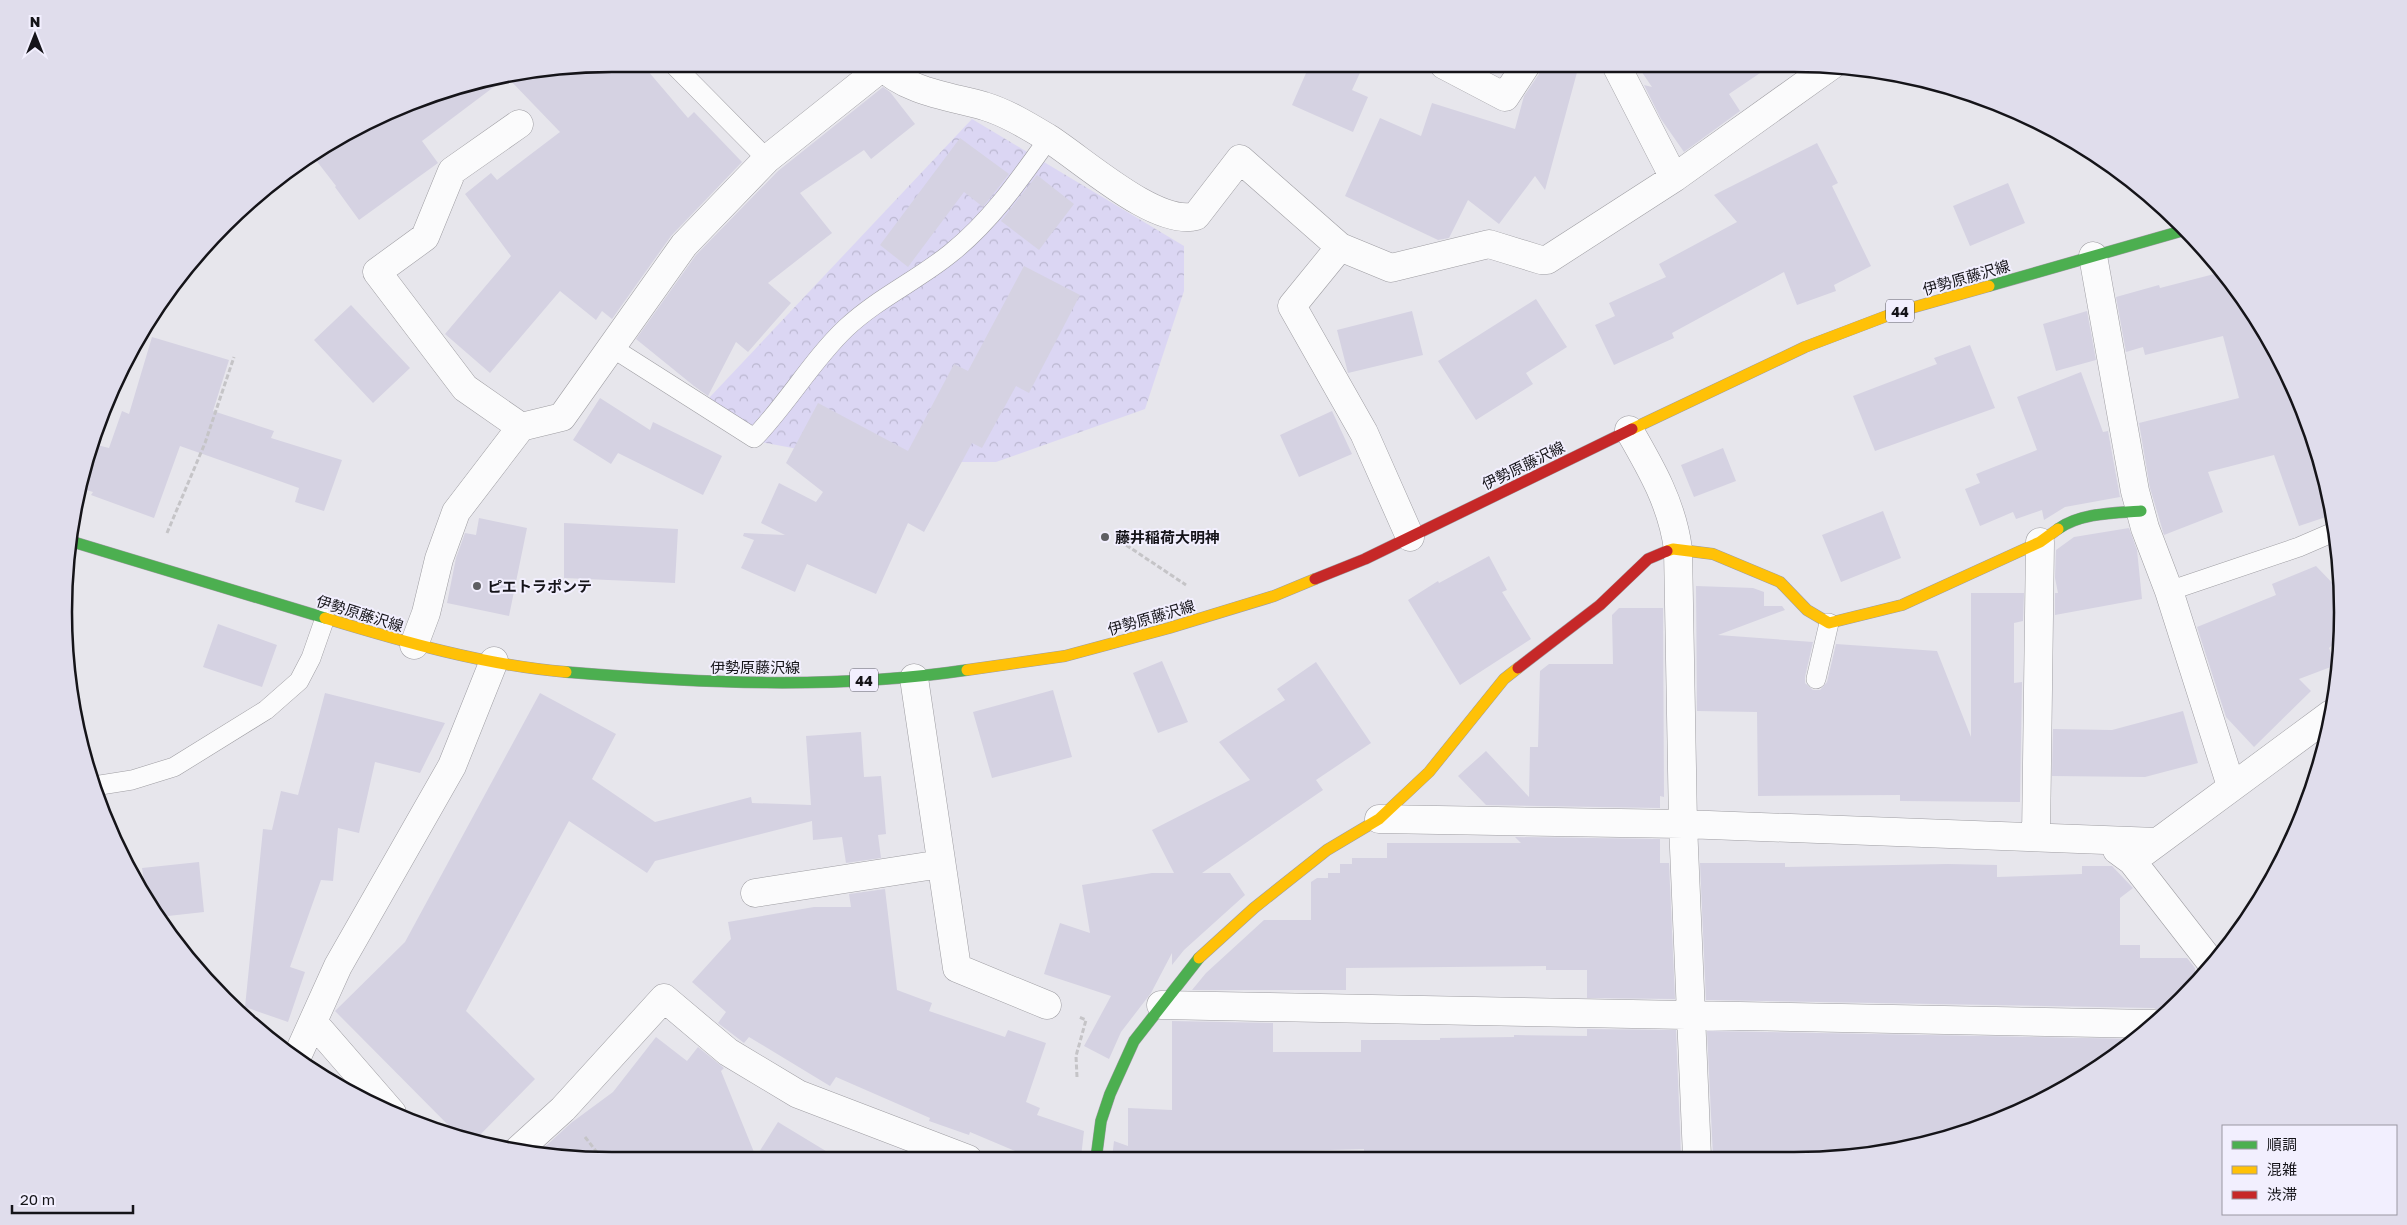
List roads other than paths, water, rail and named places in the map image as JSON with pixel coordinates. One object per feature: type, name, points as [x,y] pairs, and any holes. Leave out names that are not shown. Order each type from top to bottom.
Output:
[{"type":"main road","name":"伊勢原藤沢線","points":[[77,543],[414,645],[534,669],[665,680],[743,684],[914,678],[1065,656],[1169,628],[1274,596],[1365,559],[1628,430],[1805,347],[1897,312],[2177,232]]},
{"type":"main road","points":[[1097,1152],[1102,1121],[1110,1094],[1134,1041],[1194,962],[1254,908],[1327,850],[1379,819],[1429,772],[1504,679],[1600,605],[1648,559],[1678,549],[1713,554],[1780,582],[1807,610],[1830,623],[1902,605],[2040,542],[2068,522],[2106,514],[2141,511]]},
{"type":"street","points":[[414,645],[426,613],[439,559],[456,512],[521,427],[562,417],[684,245],[767,159],[874,72]]},
{"type":"street","points":[[893,72],[916,88],[985,107],[1015,119],[1049,138],[1143,204],[1171,216],[1186,218],[1196,216],[1240,159],[1340,247],[1391,268],[1490,244],[1541,260],[1547,260],[1674,178],[1820,73]]},
{"type":"street","points":[[1459,72],[1506,97],[1522,72]]},
{"type":"street","points":[[1620,72],[1674,178]]},
{"type":"street","points":[[519,124],[452,171],[425,237],[377,272],[465,388],[521,427]]},
{"type":"street","points":[[1340,247],[1292,306],[1364,433],[1410,537]]},
{"type":"street","points":[[2093,256],[2135,491],[2170,591],[2231,786]]},
{"type":"street","points":[[1628,430],[1658,481],[1676,534],[1678,549],[1683,824],[1696,1152]]},
{"type":"street","points":[[2036,837],[2040,542]]},
{"type":"street","points":[[299,1052],[338,966],[452,766],[494,661]]},
{"type":"street","points":[[914,678],[957,968],[1047,1005]]},
{"type":"street","points":[[2132,860],[2324,719]]},
{"type":"street","points":[[1379,819],[1683,824],[2157,842]]},
{"type":"street","points":[[2103,839],[2132,860],[2208,959]]},
{"type":"street","points":[[755,893],[941,864]]},
{"type":"street","points":[[524,1145],[563,1109],[664,998],[728,1052],[798,1094],[950,1152]]},
{"type":"street","points":[[1160,1005],[1691,1017],[2144,1024]]},
{"type":"street","points":[[313,1022],[381,1100]]},
{"type":"lane","points":[[681,72],[767,159]]},
{"type":"lane","points":[[611,346],[754,438],[775,416],[844,330],[866,310],[951,254],[980,227],[1015,186],[1049,138]]},
{"type":"lane","points":[[2170,591],[2329,535]]},
{"type":"lane","points":[[101,785],[132,780],[174,767],[266,710],[299,681],[311,658],[325,618]]},
{"type":"lane","points":[[1816,679],[1830,623]]},
{"type":"place","name":"藤井稲荷大明神","points":[[1105,537]]},
{"type":"place","name":"ピエトラポンテ","points":[[477,586]]}]
